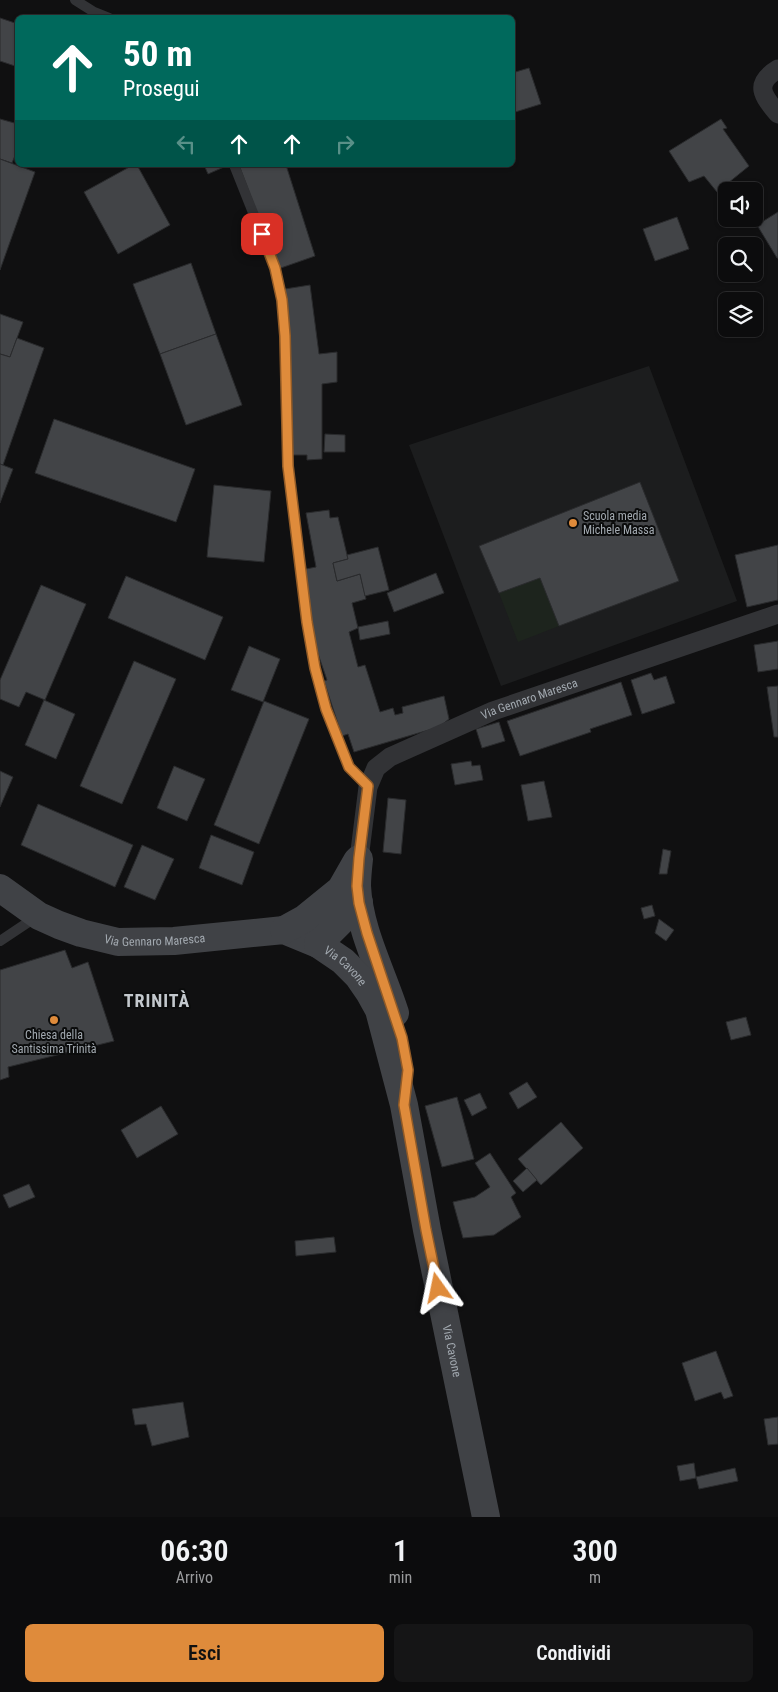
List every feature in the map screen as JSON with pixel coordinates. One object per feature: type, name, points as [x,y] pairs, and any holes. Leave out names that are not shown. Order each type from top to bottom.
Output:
[{"type":"main road","points":[[359,858],[357,886],[359,903],[402,1038],[408,1070],[404,1105]]},
{"type":"main road","points":[[284,930],[304,919],[342,889],[359,858]]},
{"type":"main road","name":"Via Gennaro Maresca","points":[[0,888],[39,916],[81,933],[118,942],[174,941],[284,930],[318,944]]},
{"type":"main road","points":[[318,944],[359,903]]},
{"type":"main road","name":"Via Cavone","points":[[318,944],[343,961],[369,992],[379,1010],[404,1105],[426,1230],[486,1517]]},
{"type":"street","points":[[778,69],[767,76],[763,87],[764,97],[778,114]]},
{"type":"street","name":"Via Gennaro Maresca","points":[[359,858],[368,786],[376,768],[390,757],[493,711],[778,614]]},
{"type":"lane","points":[[75,0],[102,15]]},
{"type":"lane","points":[[235,167],[275,268],[282,300],[285,336],[288,466],[307,622],[315,668],[326,709],[349,767],[368,786]]},
{"type":"lane","points":[[0,941],[39,916]]},
{"type":"shaded area","name":"Scuola media Michele Massa","points":[[649,366],[737,601],[501,686],[409,445]]},
{"type":"shaded area","points":[[540,578],[559,626],[518,642],[499,593]]},
{"type":"building","points":[[0,18],[15,23],[15,66],[0,61]]},
{"type":"building","points":[[529,68],[541,104],[515,112],[515,72]]},
{"type":"building","points":[[0,119],[15,123],[15,156],[12,163],[0,159]]},
{"type":"building","points":[[721,119],[727,128],[723,129],[749,166],[729,182],[718,182],[717,192],[704,176],[689,182],[669,151]]},
{"type":"building","points":[[0,159],[15,165],[15,167],[22,167],[35,172],[0,270]]},
{"type":"building","points":[[129,167],[138,167],[170,225],[118,254],[84,192]]},
{"type":"building","points":[[205,167],[224,167],[208,174]]},
{"type":"building","points":[[240,167],[287,167],[315,256],[278,269]]},
{"type":"building","points":[[778,212],[778,258],[758,227],[763,227],[763,221]]},
{"type":"building","points":[[677,217],[689,249],[655,261],[643,229]]},
{"type":"building","points":[[191,263],[216,334],[160,354],[133,284]]},
{"type":"building","points":[[310,285],[319,354],[337,352],[337,382],[322,384],[322,459],[307,460],[307,455],[292,455],[285,289]]},
{"type":"building","points":[[0,314],[23,322],[10,357],[0,354]]},
{"type":"building","points":[[216,334],[242,405],[186,425],[160,354]]},
{"type":"building","points":[[17,338],[44,348],[3,465],[0,464],[0,354],[10,357]]},
{"type":"building","points":[[54,419],[195,469],[176,522],[35,473]]},
{"type":"building","points":[[325,434],[345,435],[345,452],[324,452]]},
{"type":"building","points":[[0,464],[13,469],[0,503]]},
{"type":"building","points":[[640,482],[679,581],[559,626],[540,578],[499,593],[479,546]]},
{"type":"building","points":[[214,485],[271,491],[264,562],[207,557]]},
{"type":"building","points":[[329,510],[330,518],[338,517],[348,559],[333,563],[337,581],[360,574],[366,599],[352,603],[358,628],[349,632],[358,667],[365,665],[380,712],[393,708],[395,715],[403,713],[402,707],[444,696],[449,719],[439,727],[354,752],[348,734],[342,736],[324,681],[327,680],[315,645],[301,570],[316,567],[306,513]]},
{"type":"building","points":[[778,545],[778,600],[747,607],[735,555]]},
{"type":"building","points":[[378,547],[389,590],[365,596],[360,574],[337,581],[333,563],[348,559],[347,555]]},
{"type":"building","points":[[436,573],[444,593],[394,612],[387,593]]},
{"type":"building","points":[[126,576],[223,617],[205,660],[108,618]]},
{"type":"building","points":[[41,585],[86,604],[45,700],[26,692],[19,707],[0,699],[0,680]]},
{"type":"building","points":[[388,621],[390,634],[360,640],[358,627]]},
{"type":"building","points":[[778,641],[778,669],[758,672],[754,645]]},
{"type":"building","points":[[249,646],[280,659],[263,702],[231,690]]},
{"type":"building","points":[[134,661],[176,679],[122,804],[80,786]]},
{"type":"building","points":[[651,673],[654,680],[666,676],[675,703],[642,714],[631,680]]},
{"type":"building","points":[[621,682],[632,715],[590,729],[591,732],[520,756],[507,721]]},
{"type":"building","points":[[778,686],[778,737],[774,737],[767,687]]},
{"type":"building","points":[[44,700],[75,714],[56,759],[25,745]]},
{"type":"building","points":[[264,701],[309,719],[259,844],[214,825]]},
{"type":"building","points":[[499,722],[505,741],[482,748],[476,729]]},
{"type":"building","points":[[471,761],[472,766],[480,765],[483,780],[455,785],[451,764]]},
{"type":"building","points":[[174,766],[205,779],[187,821],[157,808]]},
{"type":"building","points":[[0,771],[13,777],[0,807]]},
{"type":"building","points":[[544,781],[552,817],[528,821],[521,785]]},
{"type":"building","points":[[388,798],[406,800],[401,854],[383,852]]},
{"type":"building","points":[[38,804],[133,845],[115,887],[21,845]]},
{"type":"building","points":[[211,835],[254,852],[242,885],[199,868]]},
{"type":"building","points":[[142,845],[174,859],[155,900],[124,887]]},
{"type":"building","points":[[663,849],[671,851],[667,874],[659,874]]},
{"type":"building","points":[[652,905],[655,916],[644,919],[641,908]]},
{"type":"building","points":[[659,919],[674,930],[666,941],[655,933]]},
{"type":"building","name":"Chiesa della Santissima Trinità","points":[[65,950],[72,968],[88,962],[114,1041],[8,1067],[9,1077],[0,1080],[0,970]]},
{"type":"building","points":[[746,1017],[751,1035],[731,1040],[726,1022]]},
{"type":"building","points":[[527,1082],[537,1097],[518,1109],[509,1093]]},
{"type":"building","points":[[480,1093],[487,1108],[472,1116],[464,1100]]},
{"type":"building","points":[[457,1097],[474,1159],[442,1167],[425,1106]]},
{"type":"building","points":[[161,1106],[178,1134],[137,1158],[121,1130]]},
{"type":"building","points":[[561,1122],[583,1148],[541,1185],[518,1159]]},
{"type":"building","points":[[490,1153],[516,1193],[511,1197],[521,1217],[494,1235],[463,1238],[453,1202],[475,1197],[490,1187],[475,1163]]},
{"type":"building","points":[[527,1168],[537,1180],[523,1192],[513,1181]]},
{"type":"building","points":[[29,1184],[35,1197],[9,1208],[3,1195]]},
{"type":"building","points":[[334,1237],[336,1252],[296,1256],[295,1241]]},
{"type":"building","points":[[716,1351],[733,1396],[724,1399],[721,1392],[695,1401],[682,1363]]},
{"type":"building","points":[[183,1402],[189,1437],[152,1446],[146,1424],[135,1425],[132,1409]]},
{"type":"building","points":[[778,1417],[778,1444],[768,1445],[764,1419]]},
{"type":"building","points":[[694,1463],[696,1478],[680,1481],[677,1466]]},
{"type":"building","points":[[735,1468],[738,1481],[699,1489],[696,1477]]},
{"type":"place","name":"Scuola media Michele Massa","points":[[573,523]]},
{"type":"place","name":"Chiesa della Santissima Trinità","points":[[54,1020]]},
{"type":"district","name":"TRINITÀ","points":[[157,1000]]},
{"type":"route","points":[[262,234],[275,268],[282,300],[285,336],[288,466],[307,622],[315,668],[326,709],[349,767],[368,786],[359,858],[357,886],[359,903],[402,1038],[408,1070],[404,1105],[438,1288]]}]
